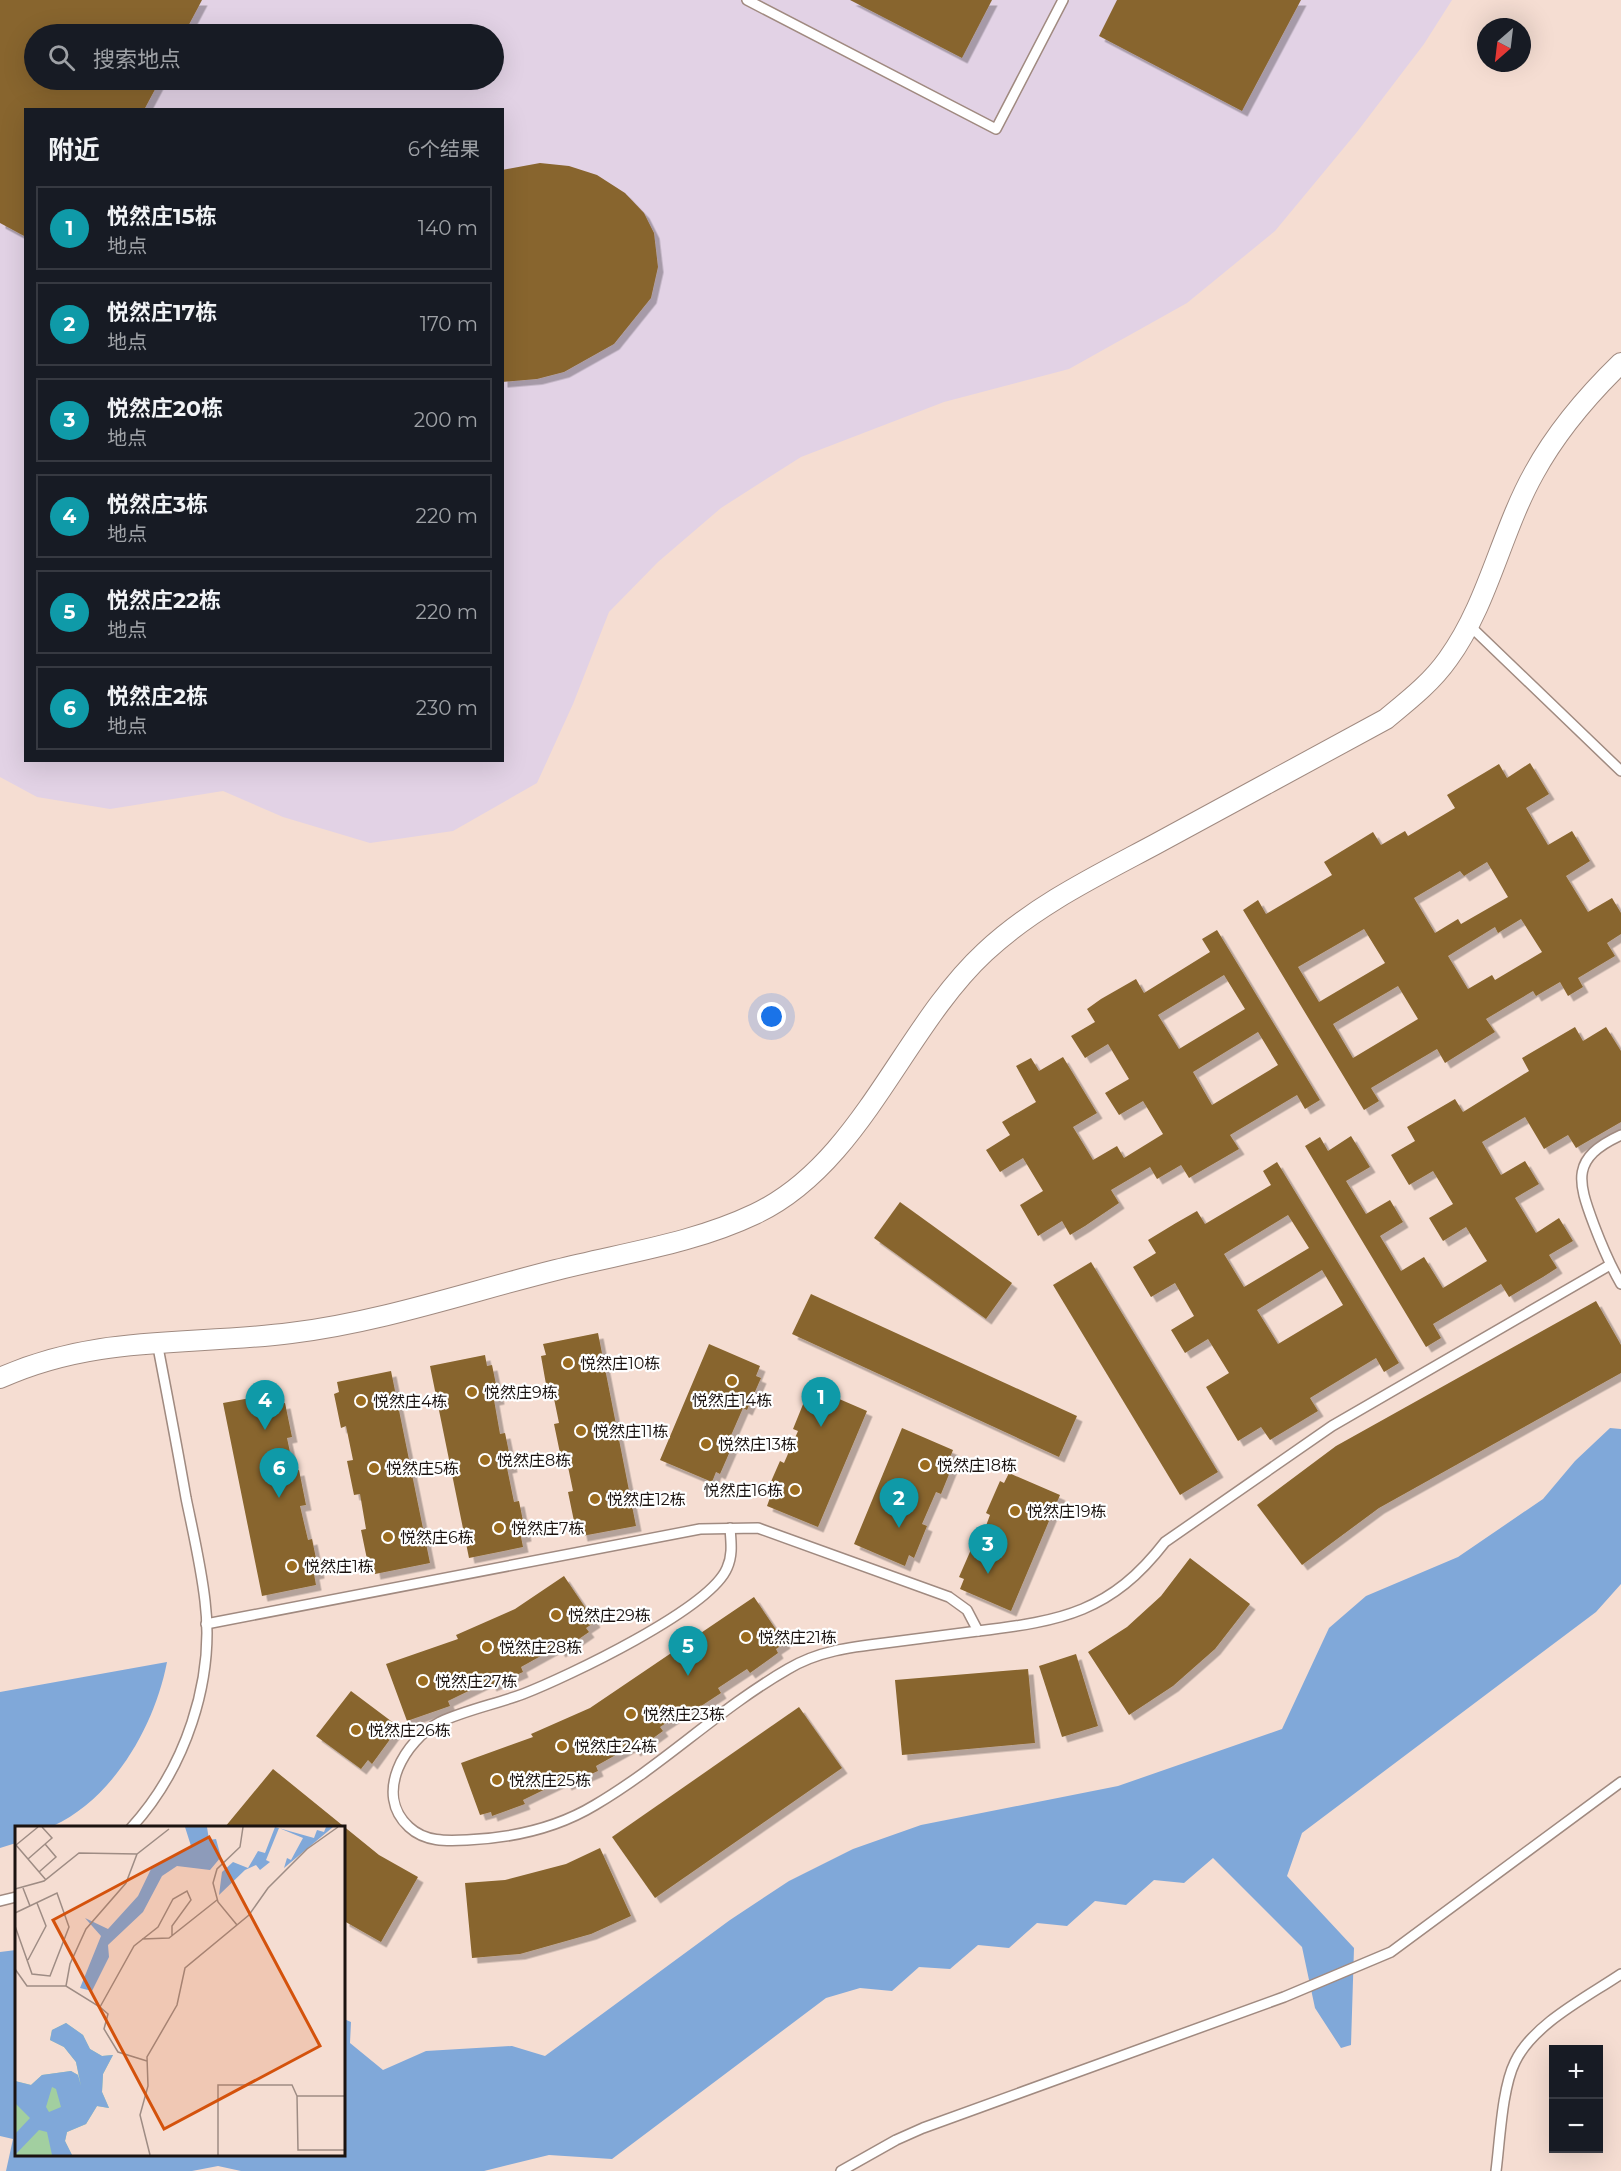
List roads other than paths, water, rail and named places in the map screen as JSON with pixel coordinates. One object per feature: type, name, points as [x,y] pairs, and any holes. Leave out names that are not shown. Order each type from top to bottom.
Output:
[{"type":"street","points":[[0,1378],[16,1371],[110,1345],[291,1333],[352,1322],[593,1260],[649,1250],[706,1234],[759,1212],[806,1180],[842,1144],[949,987],[988,949],[1036,912],[1088,881],[1386,718],[1422,691],[1449,658],[1468,624],[1533,473],[1566,422],[1593,390],[1621,363]]},
{"type":"lane","points":[[747,0],[996,129],[1063,0]]},
{"type":"lane","points":[[1468,624],[1621,771]]},
{"type":"lane","points":[[1621,1135],[1592,1152],[1582,1171],[1581,1192],[1610,1265],[1621,1284]]},
{"type":"lane","points":[[730,1528],[732,1548],[727,1568],[716,1585],[681,1611],[644,1635],[566,1676],[515,1697],[442,1721],[416,1738],[399,1764],[394,1794],[398,1812],[409,1827],[424,1837],[442,1841],[515,1835],[556,1823],[595,1805],[770,1680],[801,1662],[853,1647],[1052,1621],[1095,1604],[1134,1577],[1166,1542],[1332,1426],[1610,1265]]},
{"type":"lane","points":[[131,1826],[167,1778],[187,1736],[200,1693],[206,1648],[202,1580],[157,1342]]},
{"type":"lane","points":[[206,1624],[700,1529],[758,1528],[949,1597],[967,1610],[978,1631]]},
{"type":"lane","points":[[841,2171],[896,2140],[923,2128],[1284,1997],[1391,1952],[1621,1782]]},
{"type":"lane","points":[[0,1901],[15,1897]]},
{"type":"lane","points":[[1496,2171],[1508,2080],[1524,2046],[1536,2033],[1621,1974]]},
{"type":"water","points":[[1610,1428],[1621,1429],[1621,1584],[1596,1612],[1302,1833],[1287,1876],[1354,1948],[1351,2045],[1341,2048],[1315,2008],[1302,1947],[1213,1858],[1184,1883],[1154,1880],[1126,1905],[1095,1901],[1067,1926],[1037,1923],[1009,1948],[978,1945],[950,1969],[919,1967],[892,1991],[860,1988],[826,1998],[612,2159],[549,2155],[484,2171],[241,2171],[218,2166],[192,2171],[6,2171],[13,2139],[0,2136],[0,1952],[15,1950],[15,2156],[345,2156],[345,2019],[351,2022],[350,2043],[383,2070],[426,2051],[512,2046],[545,2056],[730,1920],[789,1881],[853,1849],[921,1825],[1118,1786],[1282,1729],[1329,1628],[1366,1596],[1458,1557],[1543,1499],[1575,1461]]},
{"type":"water","points":[[167,1662],[153,1710],[142,1734],[113,1778],[75,1813],[53,1826],[15,1826],[15,1843],[0,1848],[0,1692]]},
{"type":"place","name":"悦然庄10栋","points":[[568,1363]]},
{"type":"place","name":"悦然庄14栋","points":[[732,1381]]},
{"type":"place","name":"悦然庄9栋","points":[[472,1392]]},
{"type":"place","name":"悦然庄4栋","points":[[361,1401]]},
{"type":"place","name":"悦然庄15栋","points":[[821,1427]]},
{"type":"place","name":"悦然庄3栋","points":[[265,1430]]},
{"type":"place","name":"悦然庄11栋","points":[[581,1431]]},
{"type":"place","name":"悦然庄13栋","points":[[706,1444]]},
{"type":"place","name":"悦然庄8栋","points":[[485,1460]]},
{"type":"place","name":"悦然庄18栋","points":[[925,1465]]},
{"type":"place","name":"悦然庄5栋","points":[[374,1468]]},
{"type":"place","name":"悦然庄16栋","points":[[795,1490]]},
{"type":"place","name":"悦然庄2栋","points":[[279,1498]]},
{"type":"place","name":"悦然庄12栋","points":[[595,1499]]},
{"type":"place","name":"悦然庄19栋","points":[[1015,1511]]},
{"type":"place","name":"悦然庄7栋","points":[[499,1528]]},
{"type":"place","name":"悦然庄17栋","points":[[899,1528]]},
{"type":"place","name":"悦然庄6栋","points":[[388,1537]]},
{"type":"place","name":"悦然庄1栋","points":[[292,1566]]},
{"type":"place","name":"悦然庄20栋","points":[[988,1574]]},
{"type":"place","name":"悦然庄29栋","points":[[556,1615]]},
{"type":"place","name":"悦然庄21栋","points":[[746,1637]]},
{"type":"place","name":"悦然庄28栋","points":[[487,1647]]},
{"type":"place","name":"悦然庄22栋","points":[[688,1676]]},
{"type":"place","name":"悦然庄27栋","points":[[423,1681]]},
{"type":"place","name":"悦然庄23栋","points":[[631,1714]]},
{"type":"place","name":"悦然庄26栋","points":[[356,1730]]},
{"type":"place","name":"悦然庄24栋","points":[[562,1746]]},
{"type":"place","name":"悦然庄25栋","points":[[497,1780]]}]
